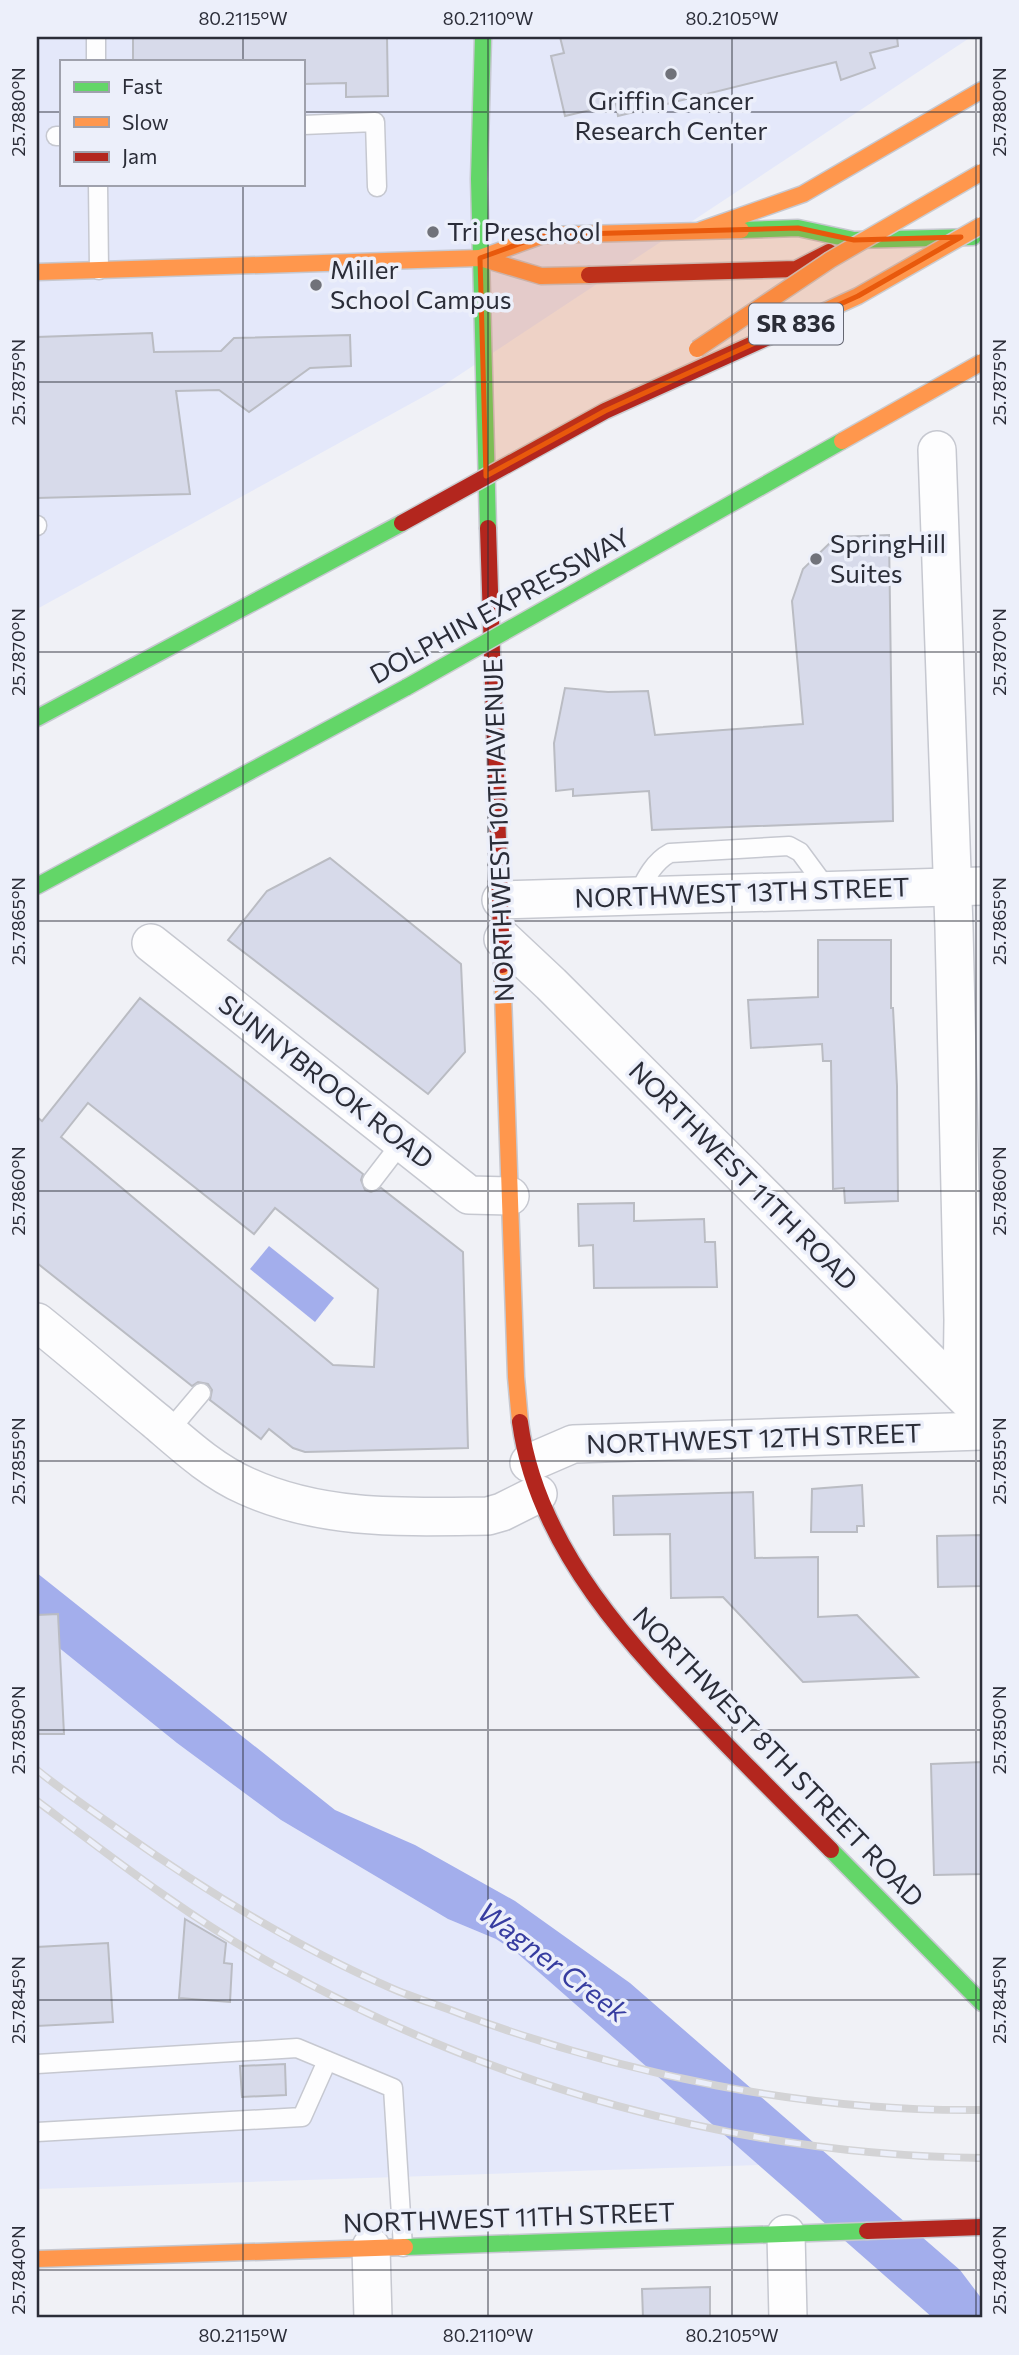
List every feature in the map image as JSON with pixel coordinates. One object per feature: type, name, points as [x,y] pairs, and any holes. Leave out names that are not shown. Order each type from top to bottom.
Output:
[{"type":"main road","name":"NORTHWEST 10TH AVENUE","points":[[483,37],[479,165],[480,258],[516,1377],[521,1429],[533,1479]]},
{"type":"main road","points":[[701,230],[803,194],[982,90]]},
{"type":"main road","points":[[605,411],[830,260],[982,172]]},
{"type":"main road","name":"SR 836","points":[[37,718],[605,411],[858,296],[982,225]]},
{"type":"main road","points":[[480,258],[543,235],[798,228],[854,240],[982,237]]},
{"type":"main road","points":[[37,272],[480,258],[541,276],[796,269],[854,240]]},
{"type":"main road","name":"DOLPHIN EXPRESSWAY","points":[[37,886],[407,687],[982,362]]},
{"type":"main road","name":"NORTHWEST 8TH STREET ROAD","points":[[533,1479],[554,1531],[579,1575],[620,1632],[666,1684],[982,2003]]},
{"type":"main road","name":"NORTHWEST 11TH STREET","points":[[37,2259],[981,2226]]},
{"type":"street","points":[[937,450],[967,886],[963,1320],[972,1404]]},
{"type":"street","name":"NORTHWEST 13TH STREET","points":[[501,900],[967,886]]},
{"type":"street","name":"NORTHWEST 11TH ROAD","points":[[503,939],[972,1404]]},
{"type":"street","name":"SUNNYBROOK ROAD","points":[[151,943],[468,1195],[510,1196]]},
{"type":"street","name":"NORTHWEST 12TH STREET","points":[[37,1322],[208,1464],[246,1486],[292,1502],[339,1513],[405,1517],[488,1516],[502,1513],[533,1479],[573,1444],[982,1431]]},
{"type":"street","points":[[788,2318],[801,2233]]},
{"type":"street","points":[[373,2318],[387,2247]]},
{"type":"lane","points":[[96,37],[96,60]]},
{"type":"lane","points":[[304,125],[375,122],[377,187]]},
{"type":"lane","points":[[98,186],[99,270]]},
{"type":"lane","points":[[372,1181],[402,1142]]},
{"type":"lane","points":[[168,1432],[201,1393]]},
{"type":"lane","points":[[37,2064],[297,2048],[393,2088],[387,2247]]},
{"type":"lane","points":[[37,2132],[302,2116],[327,2061]]},
{"type":"highlighted area","points":[[798,228],[854,240],[961,237],[858,296],[605,411],[486,476],[480,258],[543,235]]},
{"type":"shaded area","name":"Miller School Campus","points":[[37,37],[971,37],[441,387],[37,609]]},
{"type":"shaded area","points":[[37,1630],[177,1743],[281,1820],[448,1919],[496,1939],[517,1953],[759,2165],[37,2189]]},
{"type":"water","points":[[269,1246],[334,1298],[315,1322],[250,1269]]},
{"type":"water","name":"Wagner Creek","points":[[37,1573],[335,1810],[415,1845],[515,1901],[630,1983],[960,2270],[982,2299],[982,2318],[933,2318],[517,1953],[496,1939],[448,1919],[281,1820],[177,1743],[37,1630]]},
{"type":"building","points":[[133,37],[387,37],[388,96],[346,97],[346,83],[304,84],[304,60],[133,60]]},
{"type":"building","name":"Griffin Cancer Research Center","points":[[560,37],[897,37],[898,46],[870,53],[875,68],[841,80],[836,62],[618,116],[616,104],[565,116],[551,56],[564,53]]},
{"type":"building","points":[[152,333],[154,352],[221,351],[234,338],[350,335],[351,366],[310,368],[249,412],[219,390],[176,391],[190,494],[37,498],[37,337]]},
{"type":"building","points":[[889,535],[893,821],[652,830],[649,791],[573,796],[573,789],[556,791],[554,743],[565,688],[608,692],[648,691],[655,735],[803,724],[792,601],[803,569],[836,537]]},
{"type":"building","points":[[330,858],[461,964],[465,1052],[428,1094],[228,940],[267,891]]},
{"type":"building","points":[[818,940],[891,940],[898,1201],[845,1203],[844,1188],[833,1189],[831,1061],[823,1061],[822,1044],[751,1048],[748,1000],[818,997]]},
{"type":"building","points":[[140,998],[363,1174],[361,1180],[365,1190],[371,1192],[381,1188],[463,1252],[468,1448],[305,1452],[293,1448],[269,1429],[261,1439],[210,1400],[212,1390],[208,1384],[198,1382],[192,1386],[37,1263],[37,1117],[42,1121]],"holes":[[[88,1103],[254,1234],[275,1208],[378,1289],[374,1367],[333,1365],[61,1137]]]},
{"type":"building","points":[[634,1203],[634,1221],[704,1219],[705,1242],[715,1242],[717,1287],[594,1288],[593,1245],[579,1246],[578,1204]]},
{"type":"building","points":[[862,1485],[864,1526],[857,1526],[857,1532],[811,1532],[812,1489]]},
{"type":"building","points":[[753,1492],[755,1558],[818,1557],[818,1617],[857,1615],[918,1677],[803,1682],[723,1597],[671,1598],[670,1534],[614,1535],[613,1496]]},
{"type":"building","points":[[982,1535],[982,1586],[938,1587],[937,1536]]},
{"type":"building","points":[[58,1614],[64,1734],[37,1734],[37,1615]]},
{"type":"building","points":[[982,1762],[982,1874],[934,1875],[931,1764]]},
{"type":"building","points":[[185,1919],[226,1943],[224,1963],[232,1964],[230,2002],[179,1998]]},
{"type":"building","points":[[108,1943],[113,2022],[37,2026],[37,1947]]},
{"type":"building","points":[[285,2064],[286,2095],[242,2097],[240,2066]]},
{"type":"building","points":[[710,2287],[710,2318],[643,2318],[642,2289]]},
{"type":"railway","points":[[37,1770],[79,1802],[219,1897],[321,1955],[417,1998],[587,2055],[717,2086],[849,2104],[982,2110]]},
{"type":"railway","points":[[37,1801],[154,1888],[244,1948],[358,2009],[529,2079],[617,2106],[707,2128],[798,2144],[890,2154],[982,2158]]},
{"type":"traffic: fast","points":[[483,37],[479,179],[488,528]]},
{"type":"traffic: fast","points":[[741,230],[798,228],[854,240],[973,237]]},
{"type":"traffic: fast","points":[[407,687],[842,441]]},
{"type":"traffic: fast","points":[[37,718],[402,523]]},
{"type":"traffic: fast","points":[[37,886],[407,687]]},
{"type":"traffic: fast","points":[[831,1850],[982,2003]]},
{"type":"traffic: fast","points":[[405,2247],[867,2231]]},
{"type":"traffic: slow","points":[[701,230],[803,194],[982,90]]},
{"type":"traffic: slow","points":[[697,349],[830,260],[982,172]]},
{"type":"traffic: slow","points":[[775,334],[858,296],[982,225]]},
{"type":"traffic: slow","points":[[480,258],[543,235],[741,230]]},
{"type":"traffic: slow","points":[[37,272],[480,258],[541,276],[589,275]]},
{"type":"traffic: slow","points":[[842,441],[982,362]]},
{"type":"traffic: slow","points":[[502,965],[516,1377],[520,1422]]},
{"type":"traffic: slow","points":[[37,2259],[405,2247]]},
{"type":"traffic: jam","points":[[589,275],[796,269],[829,252]]},
{"type":"traffic: jam","points":[[402,523],[605,411],[775,334]]},
{"type":"traffic: jam","points":[[488,528],[502,965]]},
{"type":"traffic: jam","points":[[520,1422],[530,1468],[546,1512],[568,1554],[594,1594],[654,1669],[831,1850]]},
{"type":"traffic: jam","points":[[867,2231],[982,2227]]},
{"type":"place","name":"Griffin Cancer Research Center","points":[[671,74]]},
{"type":"place","name":"Tri Preschool","points":[[433,232]]},
{"type":"place","name":"Miller School Campus","points":[[316,285]]},
{"type":"place","name":"SpringHill Suites","points":[[816,559]]}]
